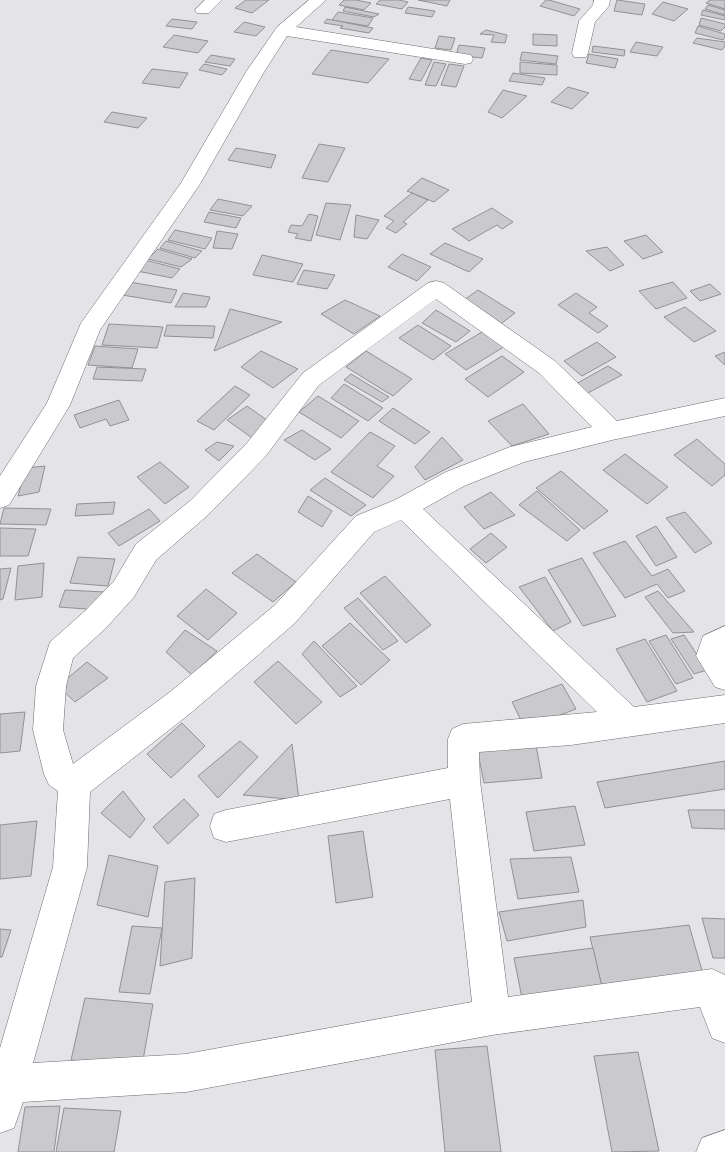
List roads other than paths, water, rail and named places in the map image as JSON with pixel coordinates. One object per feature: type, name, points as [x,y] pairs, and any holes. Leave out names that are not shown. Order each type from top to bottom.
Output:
[{"type":"street","points":[[0,498],[58,405],[89,328],[190,184],[255,72],[283,30],[318,0]]},
{"type":"street","points":[[580,53],[587,21],[601,6],[602,0]]},
{"type":"street","points":[[283,30],[465,59]]},
{"type":"street","points":[[74,784],[60,774],[48,730],[52,686],[60,651],[95,620],[124,588],[146,552],[199,508],[256,450],[311,380],[436,288],[547,367],[612,431]]},
{"type":"street","points":[[725,407],[612,431],[519,454],[455,479],[404,507],[365,524],[285,614],[181,702],[74,784],[70,867],[4,1099],[186,1073],[492,1017],[712,988],[725,1025]]},
{"type":"street","points":[[404,507],[629,722]]},
{"type":"street","points":[[725,639],[713,645],[711,656],[725,677]]},
{"type":"street","points":[[492,1017],[464,782],[463,739],[571,730],[725,709]]},
{"type":"street","points":[[226,826],[464,782]]},
{"type":"street","points":[[716,1152],[725,1150]]}]
